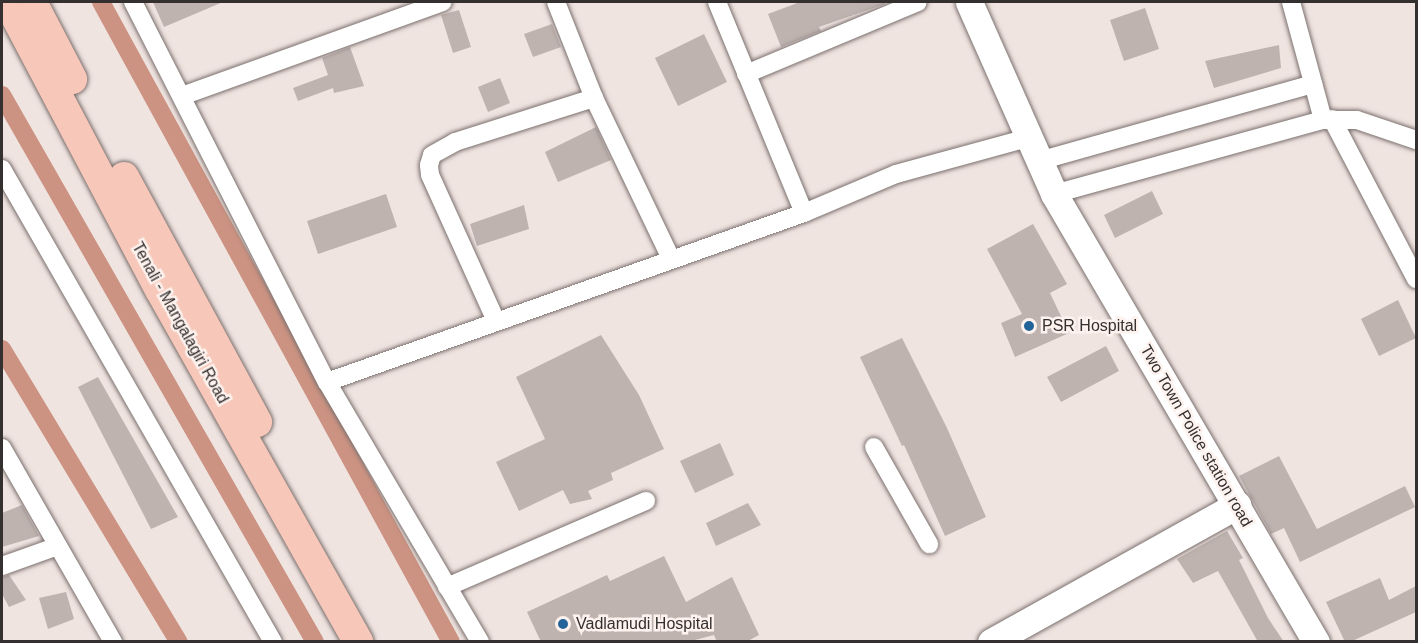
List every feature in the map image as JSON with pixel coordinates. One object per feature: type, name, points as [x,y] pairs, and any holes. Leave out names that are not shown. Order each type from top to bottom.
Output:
[{"type":"main road","name":"Tenali - Mangalagiri Road","points":[[8,2],[160,290],[358,642]]},
{"type":"main road","name":"Tenali - Mangalagiri Road","points":[[32,2],[143,213],[380,642]]},
{"type":"street","points":[[134,2],[327,382],[480,642]]},
{"type":"street","points":[[182,96],[443,2]]},
{"type":"street","points":[[556,2],[594,98],[671,258]]},
{"type":"street","points":[[717,2],[804,213]]},
{"type":"street","points":[[746,74],[918,2]]},
{"type":"street","name":"Two Town Police station road","points":[[969,2],[1054,194],[1316,642]]},
{"type":"street","points":[[1291,2],[1314,87],[1325,117],[1416,279]]},
{"type":"street","points":[[327,382],[671,258],[804,213],[897,174],[1034,150],[1314,87]]},
{"type":"street","points":[[496,321],[430,175],[429,165],[432,155],[454,142],[594,98]]},
{"type":"street","points":[[1054,194],[1325,117],[1357,120],[1416,140]]},
{"type":"street","points":[[2,169],[273,642]]},
{"type":"street","points":[[874,447],[929,544]]},
{"type":"street","points":[[2,448],[113,642]]},
{"type":"street","points":[[447,586],[646,501]]},
{"type":"street","points":[[991,642],[1237,505]]},
{"type":"street","points":[[2,566],[58,546]]},
{"type":"building","points":[[153,2],[223,2],[164,27]]},
{"type":"building","points":[[800,2],[885,2],[885,4],[819,27],[821,31],[781,47],[768,14]]},
{"type":"building","points":[[1145,8],[1159,49],[1124,61],[1110,20]]},
{"type":"building","points":[[459,10],[471,47],[453,53],[441,15]]},
{"type":"building","points":[[552,24],[561,47],[533,57],[524,34]]},
{"type":"building","points":[[704,34],[727,82],[678,106],[655,58]]},
{"type":"building","points":[[1279,45],[1281,68],[1214,88],[1205,61]]},
{"type":"building","points":[[350,47],[364,86],[334,93],[333,88],[298,101],[293,88],[328,75],[322,58]]},
{"type":"building","points":[[500,78],[510,103],[488,112],[478,87]]},
{"type":"building","points":[[596,127],[611,160],[558,182],[545,152]]},
{"type":"building","points":[[1152,191],[1163,214],[1115,238],[1104,215]]},
{"type":"building","points":[[386,194],[397,227],[318,254],[307,221]]},
{"type":"building","points":[[524,205],[529,229],[477,246],[470,224]]},
{"type":"building","points":[[1033,224],[1067,284],[1050,293],[1069,333],[1015,357],[1001,323],[1022,314],[987,249]]},
{"type":"building","points":[[1398,300],[1416,338],[1379,356],[1361,319]]},
{"type":"building","points":[[601,335],[639,395],[664,449],[611,473],[613,480],[588,491],[592,499],[570,504],[563,490],[519,511],[496,462],[545,439],[516,377]]},
{"type":"building","points":[[902,338],[947,428],[986,517],[945,536],[904,445],[902,446],[860,357]]},
{"type":"building","points":[[1106,346],[1119,371],[1061,402],[1047,377]]},
{"type":"building","points":[[98,377],[178,517],[151,529],[78,387]]},
{"type":"building","points":[[720,443],[734,475],[695,493],[680,461]]},
{"type":"building","points":[[1279,456],[1317,529],[1405,486],[1415,507],[1300,562],[1284,528],[1271,534],[1239,476]]},
{"type":"building","points":[[748,503],[761,525],[716,546],[706,523]]},
{"type":"building","points":[[22,505],[39,536],[2,547],[2,513]]},
{"type":"building","points":[[1227,531],[1243,558],[1239,560],[1268,618],[1284,642],[1258,642],[1218,571],[1193,583],[1177,559]]},
{"type":"building","points":[[664,556],[686,602],[732,577],[759,635],[746,642],[717,642],[714,635],[687,642],[541,642],[527,612],[607,575],[610,581]]},
{"type":"building","points":[[9,575],[26,600],[9,607],[2,594],[2,577]]},
{"type":"building","points":[[1380,578],[1389,600],[1416,586],[1416,612],[1350,642],[1345,642],[1326,602]]},
{"type":"building","points":[[66,592],[74,619],[48,629],[39,598]]},
{"type":"waterway","points":[[101,2],[451,642]]},
{"type":"waterway","points":[[2,95],[315,642]]},
{"type":"waterway","points":[[2,349],[179,642]]},
{"type":"place","name":"PSR Hospital","points":[[1029,326]]},
{"type":"place","name":"Vadlamudi Hospital","points":[[563,624]]}]
